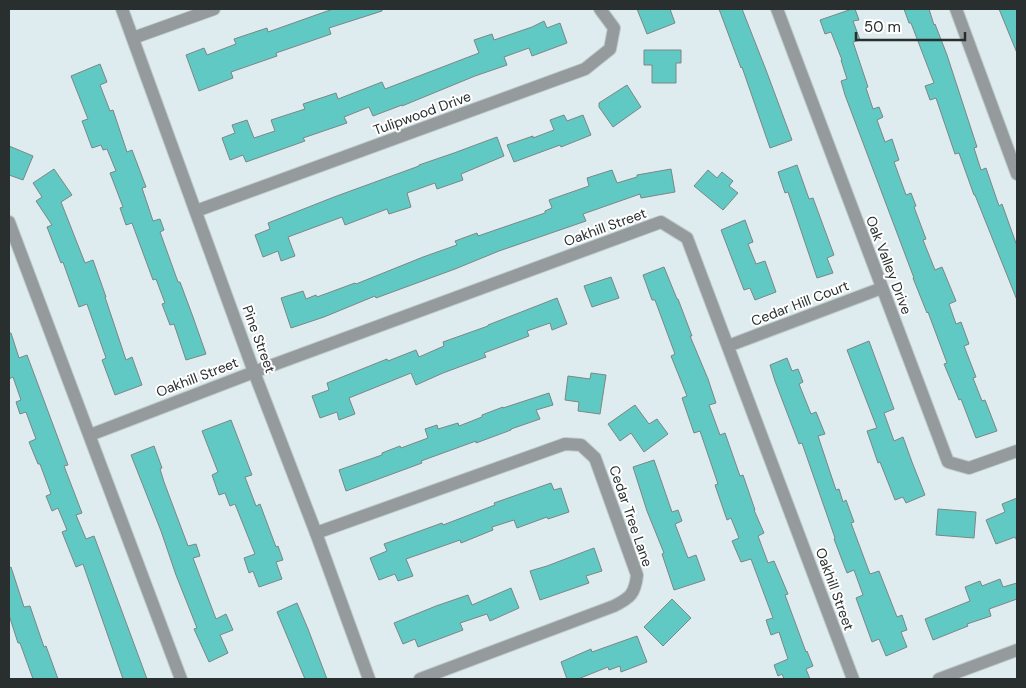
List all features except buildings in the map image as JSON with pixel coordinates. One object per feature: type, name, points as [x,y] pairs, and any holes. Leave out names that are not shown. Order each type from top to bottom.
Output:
[{"type":"street","name":"Pine Street","points":[[122,9],[254,372],[316,533],[369,679]]},
{"type":"street","points":[[133,38],[214,9]]},
{"type":"street","name":"Tulipwood Drive","points":[[196,211],[585,69],[610,49],[614,28],[600,9]]},
{"type":"street","name":"Oak Valley Drive","points":[[777,9],[948,462],[969,468],[1017,451]]},
{"type":"street","points":[[956,9],[1017,174]]},
{"type":"street","points":[[9,222],[181,679]]},
{"type":"street","name":"Oakhill Street","points":[[90,435],[254,372],[661,222],[687,238],[853,679]]},
{"type":"street","name":"Cedar Hill Court","points":[[728,346],[882,288]]},
{"type":"street","name":"Cedar Tree Lane","points":[[316,533],[565,444],[581,445],[595,458],[637,576],[636,586],[627,599],[614,606],[420,679]]},
{"type":"street","points":[[939,679],[966,675],[1017,650]]}]
